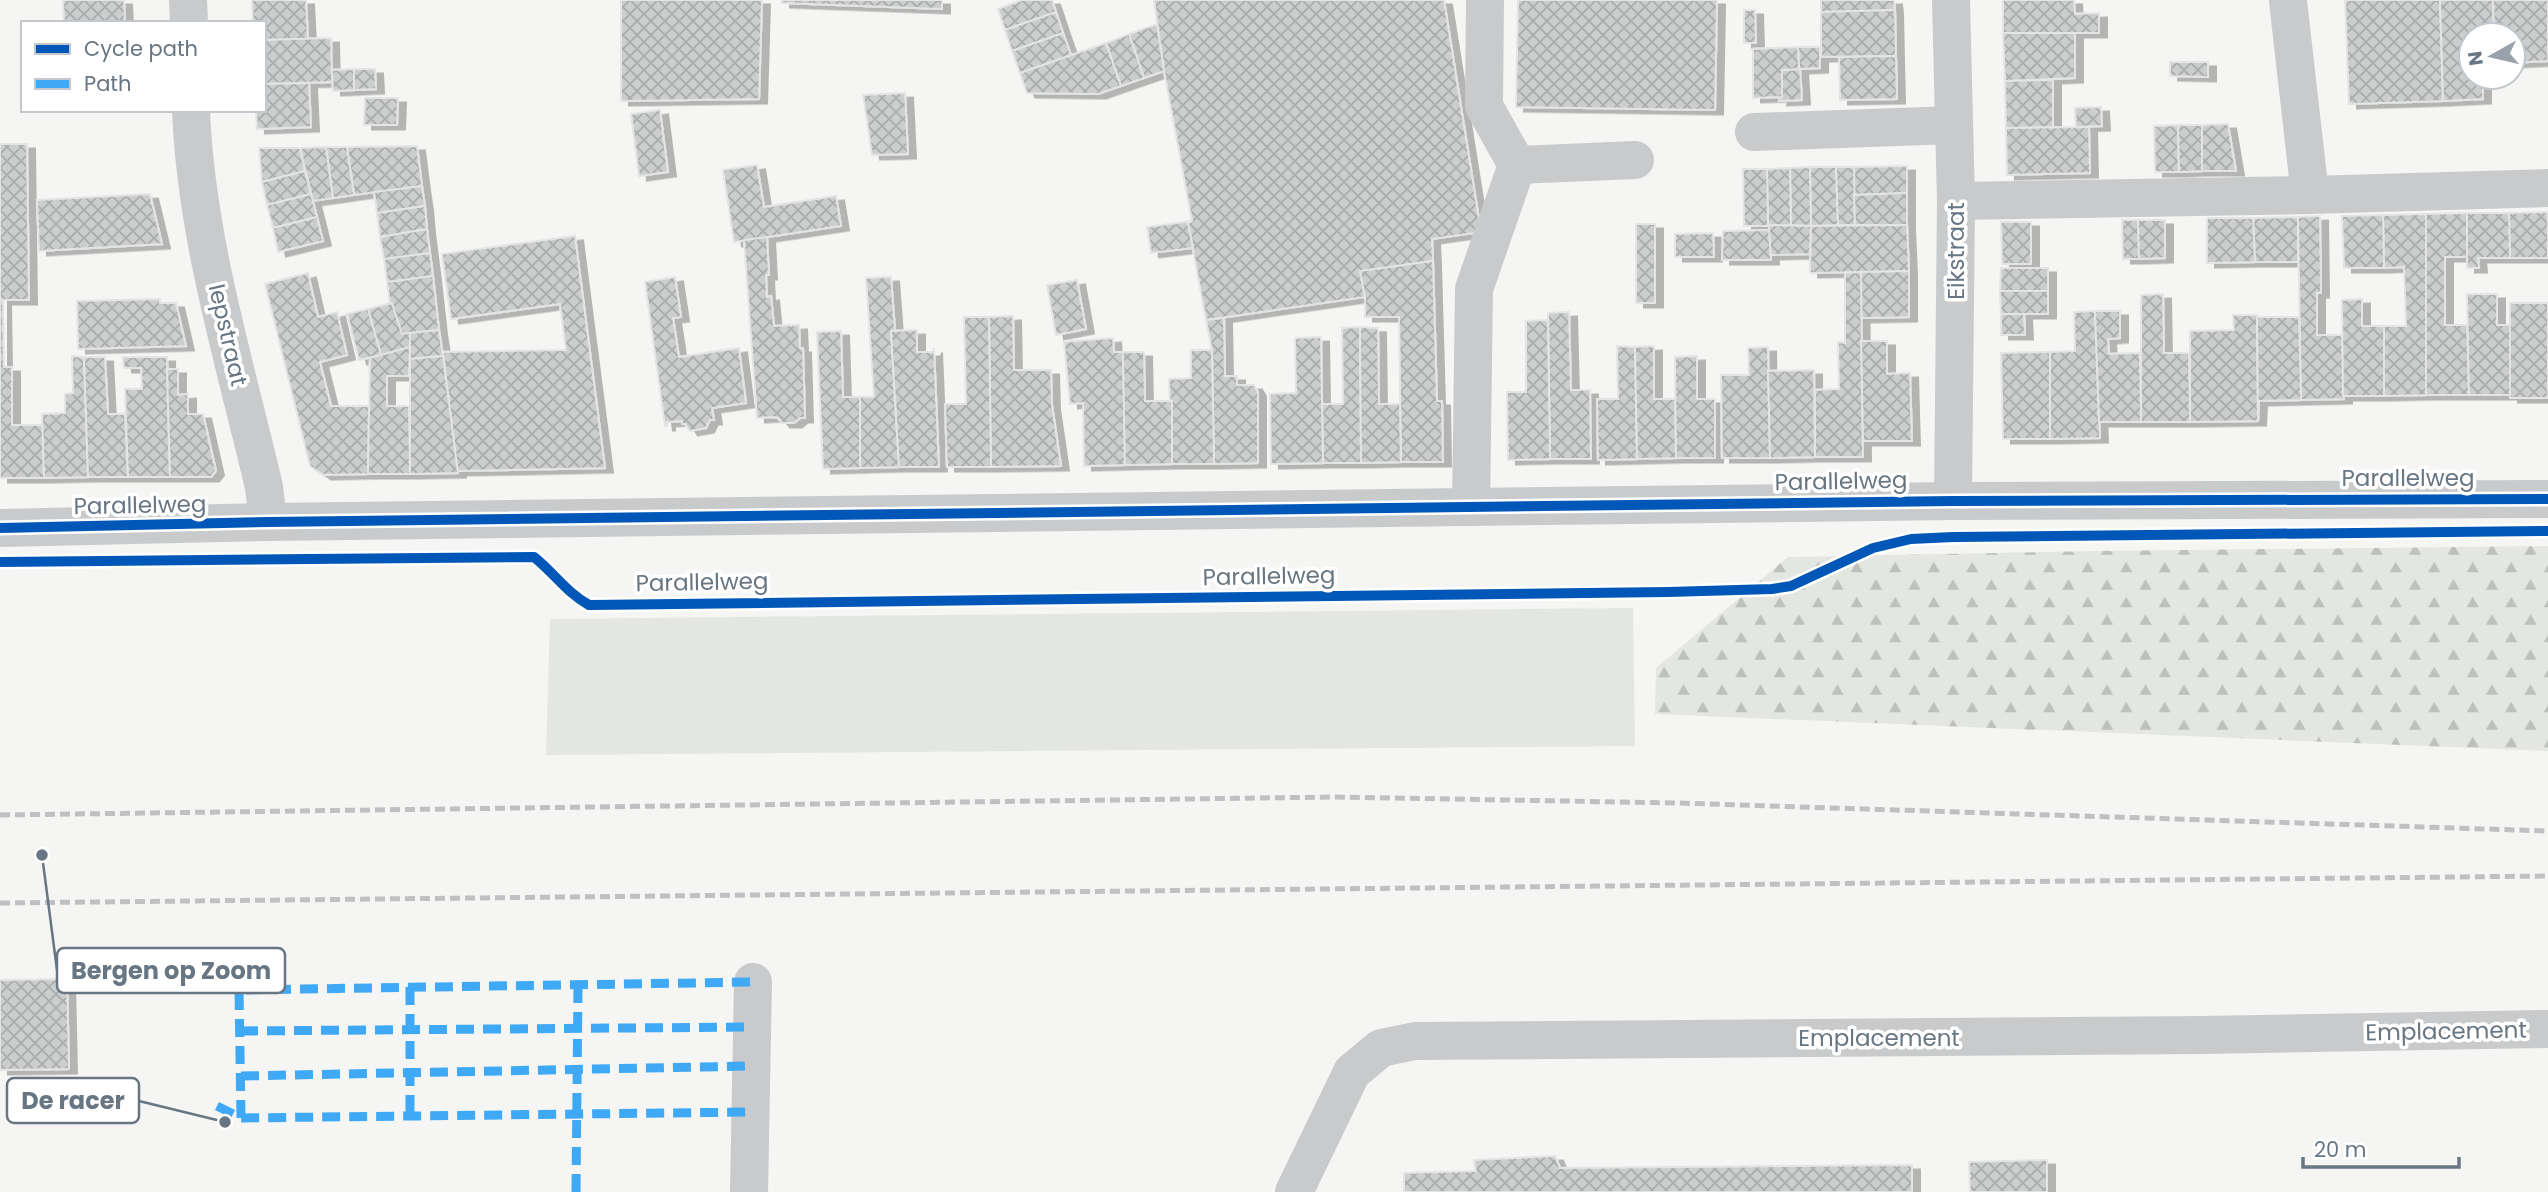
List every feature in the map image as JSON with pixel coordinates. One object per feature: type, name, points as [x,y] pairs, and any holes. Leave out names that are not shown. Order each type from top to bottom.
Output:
[{"type":"street","points":[[188,0],[188,21]]},
{"type":"street","points":[[1471,507],[1474,289],[1517,165],[1484,106],[1485,0]]},
{"type":"street","name":"Eikstraat","points":[[1951,0],[1956,201],[1953,501]]},
{"type":"street","points":[[2288,1],[2310,195]]},
{"type":"street","name":"Iepstraat","points":[[191,112],[204,233],[264,487],[268,522]]},
{"type":"street","points":[[1754,132],[1954,125]]},
{"type":"street","points":[[1517,165],[1635,160]]},
{"type":"street","points":[[1956,201],[2548,188]]},
{"type":"street","name":"Parallelweg","points":[[0,528],[268,522],[1953,501],[2548,499]]},
{"type":"street","points":[[749,1192],[752,982]]},
{"type":"street","name":"Emplacement","points":[[1294,1192],[1352,1072],[1381,1048],[1415,1041],[2548,1029]]},
{"type":"green space","points":[[2548,546],[2548,751],[1655,714],[1656,668],[1788,557]]},
{"type":"green space","points":[[1633,608],[1635,746],[546,755],[550,619]]},
{"type":"building","points":[[63,0],[124,0],[125,21],[64,21]]},
{"type":"building","points":[[252,0],[306,0],[308,39],[266,40],[266,21],[253,21]]},
{"type":"building","points":[[621,0],[762,0],[759,99],[621,101]]},
{"type":"building","points":[[782,0],[942,0],[942,9],[782,3]]},
{"type":"building","points":[[1022,0],[1052,0],[1056,12],[1005,30],[998,9]]},
{"type":"building","points":[[1154,0],[1444,0],[1481,232],[1432,239],[1433,261],[1360,271],[1365,297],[1206,320],[1188,223],[1192,221],[1164,71]]},
{"type":"building","points":[[1518,0],[1717,0],[1715,110],[1516,107]]},
{"type":"building","points":[[1821,0],[1894,0],[1895,10],[1821,12]]},
{"type":"building","points":[[2003,0],[2074,0],[2075,14],[2099,13],[2099,33],[2003,33]]},
{"type":"building","points":[[2345,0],[2440,0],[2443,101],[2349,104]]},
{"type":"building","points":[[2440,0],[2493,0],[2494,21],[2457,21],[2457,91],[2483,91],[2483,99],[2443,101]]},
{"type":"building","points":[[2493,0],[2548,0],[2548,61],[2527,62],[2527,21],[2494,21]]},
{"type":"building","points":[[1744,10],[1755,10],[1756,43],[1744,43]]},
{"type":"building","points":[[1895,10],[1896,56],[1821,57],[1821,12]]},
{"type":"building","points":[[1056,12],[1063,33],[1012,51],[1005,30]]},
{"type":"building","points":[[1157,24],[1164,71],[1144,78],[1129,34]]},
{"type":"building","points":[[1063,33],[1071,55],[1020,73],[1012,51]]},
{"type":"building","points":[[2003,33],[2075,33],[2075,78],[2005,81]]},
{"type":"building","points":[[1129,34],[1144,78],[1121,86],[1106,43]]},
{"type":"building","points":[[331,38],[332,82],[266,84],[266,40]]},
{"type":"building","points":[[1106,43],[1121,86],[1098,94],[1027,93],[1020,73]]},
{"type":"building","points":[[1798,47],[1820,47],[1820,68],[1800,69],[1802,100],[1779,101],[1782,97],[1782,70],[1799,69]]},
{"type":"building","points":[[1798,47],[1799,69],[1782,70],[1782,97],[1753,98],[1753,49]]},
{"type":"building","points":[[1896,56],[1897,99],[1840,100],[1839,57]]},
{"type":"building","points":[[2170,62],[2208,62],[2208,77],[2170,76]]},
{"type":"building","points":[[354,69],[375,69],[376,89],[354,90]]},
{"type":"building","points":[[354,69],[354,90],[333,91],[332,70]]},
{"type":"building","points":[[2053,80],[2053,127],[2006,128],[2005,81]]},
{"type":"building","points":[[309,83],[311,127],[257,129],[256,112],[266,112],[266,84]]},
{"type":"building","points":[[905,93],[908,154],[872,155],[863,95]]},
{"type":"building","points":[[365,98],[398,98],[397,125],[364,125]]},
{"type":"building","points":[[2101,107],[2102,126],[2076,127],[2075,108]]},
{"type":"building","points":[[660,110],[668,172],[639,176],[631,114]]},
{"type":"building","points":[[2228,124],[2236,171],[2202,171],[2202,125]]},
{"type":"building","points":[[2178,125],[2179,172],[2155,172],[2154,126]]},
{"type":"building","points":[[2178,125],[2202,125],[2202,171],[2179,172]]},
{"type":"building","points":[[2089,127],[2090,173],[2007,175],[2006,128]]},
{"type":"building","points":[[0,144],[27,144],[29,300],[0,300]]},
{"type":"building","points":[[417,146],[422,186],[354,195],[347,147]]},
{"type":"building","points":[[326,147],[347,147],[354,195],[333,198]]},
{"type":"building","points":[[326,147],[333,198],[313,201],[300,148]]},
{"type":"building","points":[[259,148],[300,148],[305,171],[262,182]]},
{"type":"building","points":[[757,165],[764,207],[836,196],[841,226],[734,242],[723,170]]},
{"type":"building","points":[[1907,166],[1907,193],[1854,195],[1854,167]]},
{"type":"building","points":[[1810,167],[1836,167],[1838,225],[1811,226]]},
{"type":"building","points":[[1810,167],[1811,226],[1791,225],[1790,168]]},
{"type":"building","points":[[1836,167],[1854,167],[1855,225],[1838,225]]},
{"type":"building","points":[[1790,168],[1791,225],[1768,226],[1767,169]]},
{"type":"building","points":[[1743,169],[1767,169],[1768,226],[1744,226]]},
{"type":"building","points":[[305,171],[311,194],[267,205],[262,182]]},
{"type":"building","points":[[422,186],[425,206],[377,213],[374,192]]},
{"type":"building","points":[[1907,193],[1907,225],[1855,225],[1854,195]]},
{"type":"building","points":[[150,194],[162,244],[39,251],[37,200]]},
{"type":"building","points":[[311,194],[317,217],[273,228],[267,205]]},
{"type":"building","points":[[425,206],[427,229],[380,237],[377,213]]},
{"type":"building","points":[[2548,212],[2548,258],[2510,258],[2509,213]]},
{"type":"building","points":[[2467,213],[2509,213],[2510,258],[2478,258],[2479,268],[2467,268]]},
{"type":"building","points":[[2467,213],[2467,257],[2445,257],[2445,325],[2467,325],[2469,395],[2426,395],[2426,214]]},
{"type":"building","points":[[2426,214],[2426,395],[2384,396],[2384,326],[2406,326],[2404,267],[2384,268],[2383,215]]},
{"type":"building","points":[[2383,215],[2384,268],[2344,268],[2342,216]]},
{"type":"building","points":[[2320,216],[2321,293],[2317,293],[2317,335],[2342,335],[2344,399],[2301,400],[2298,217]]},
{"type":"building","points":[[317,217],[323,241],[278,252],[273,228]]},
{"type":"building","points":[[2298,217],[2298,262],[2255,262],[2253,218]]},
{"type":"building","points":[[2207,218],[2253,218],[2255,262],[2207,263]]},
{"type":"building","points":[[2122,220],[2138,220],[2139,259],[2123,259]]},
{"type":"building","points":[[2138,220],[2165,220],[2165,258],[2139,259]]},
{"type":"building","points":[[1192,221],[1188,223],[1193,248],[1151,253],[1147,227]]},
{"type":"building","points":[[2001,222],[2031,222],[2031,264],[2002,264]]},
{"type":"building","points":[[1636,224],[1655,224],[1655,303],[1636,303]]},
{"type":"building","points":[[1769,225],[1811,226],[1810,254],[1770,255]]},
{"type":"building","points":[[1907,225],[1909,271],[1810,273],[1811,226]]},
{"type":"building","points":[[427,229],[430,253],[384,259],[380,237]]},
{"type":"building","points":[[1769,230],[1771,260],[1722,260],[1723,231]]},
{"type":"building","points":[[1713,233],[1714,257],[1675,257],[1675,234]]},
{"type":"building","points":[[575,236],[605,468],[457,471],[443,352],[566,350],[560,304],[451,319],[442,254]]},
{"type":"building","points":[[767,237],[767,297],[771,296],[774,326],[799,325],[800,348],[803,348],[805,418],[794,423],[782,423],[773,417],[757,418],[744,240]]},
{"type":"building","points":[[430,253],[433,276],[387,282],[384,259]]},
{"type":"building","points":[[1433,261],[1437,401],[1442,401],[1443,462],[1401,462],[1399,317],[1365,317],[1365,297],[1360,271]]},
{"type":"building","points":[[2001,268],[2048,268],[2048,291],[2000,291]]},
{"type":"building","points":[[1909,271],[1909,317],[1861,318],[1861,272]]},
{"type":"building","points":[[1861,272],[1863,457],[1815,457],[1815,390],[1839,389],[1838,342],[1845,343],[1845,273]]},
{"type":"building","points":[[308,273],[318,317],[337,312],[347,355],[320,362],[331,406],[369,406],[368,474],[323,475],[310,466],[265,284]]},
{"type":"building","points":[[433,276],[439,330],[402,334],[390,304],[387,282]]},
{"type":"building","points":[[675,277],[681,317],[673,318],[679,357],[739,348],[746,403],[712,408],[714,420],[710,420],[706,428],[690,431],[682,421],[667,422],[665,426],[645,282]]},
{"type":"building","points":[[891,277],[895,330],[891,331],[899,467],[860,468],[860,397],[874,397],[866,278]]},
{"type":"building","points":[[1077,280],[1086,329],[1056,335],[1047,285]]},
{"type":"building","points":[[2000,291],[2048,291],[2048,314],[2001,314]]},
{"type":"building","points":[[2163,294],[2164,353],[2189,353],[2190,422],[2141,422],[2141,295]]},
{"type":"building","points":[[2467,294],[2497,294],[2497,325],[2510,325],[2510,395],[2469,395]]},
{"type":"building","points":[[160,299],[160,303],[176,303],[186,346],[78,349],[77,301]]},
{"type":"building","points":[[2362,299],[2362,326],[2384,326],[2384,396],[2343,396],[2342,300]]},
{"type":"building","points":[[0,300],[3,300],[4,367],[12,367],[12,425],[43,425],[44,478],[0,478]]},
{"type":"building","points":[[392,303],[402,334],[410,333],[410,347],[381,355],[368,309]]},
{"type":"building","points":[[2510,303],[2548,303],[2548,398],[2510,398]]},
{"type":"building","points":[[368,309],[381,355],[359,360],[347,314]]},
{"type":"building","points":[[2095,311],[2100,438],[2050,439],[2050,352],[2075,351],[2074,312]]},
{"type":"building","points":[[2095,311],[2120,311],[2120,338],[2108,339],[2109,354],[2140,353],[2141,422],[2099,422]]},
{"type":"building","points":[[1569,312],[1571,390],[1590,390],[1591,459],[1550,459],[1548,313]]},
{"type":"building","points":[[2001,314],[2024,314],[2025,335],[2001,335]]},
{"type":"building","points":[[2233,315],[2257,315],[2258,421],[2190,422],[2190,331],[2234,330]]},
{"type":"building","points":[[1013,316],[1014,370],[1051,370],[1052,405],[1061,466],[991,467],[989,317]]},
{"type":"building","points":[[964,317],[989,317],[991,467],[947,467],[945,404],[966,404]]},
{"type":"building","points":[[2257,317],[2299,317],[2301,400],[2259,401],[2258,421]]},
{"type":"building","points":[[1224,318],[1225,376],[1237,376],[1237,385],[1254,385],[1258,392],[1258,463],[1214,464],[1212,350],[1206,320]]},
{"type":"building","points":[[1548,320],[1550,459],[1508,460],[1507,392],[1526,392],[1526,321]]},
{"type":"building","points":[[1360,327],[1361,463],[1323,463],[1322,404],[1343,404],[1342,328]]},
{"type":"building","points":[[1360,327],[1378,328],[1379,404],[1400,404],[1401,462],[1361,463]]},
{"type":"building","points":[[439,330],[443,356],[410,359],[410,333]]},
{"type":"building","points":[[917,330],[917,352],[933,352],[934,348],[939,467],[899,467],[891,331]]},
{"type":"building","points":[[841,331],[843,397],[860,397],[860,468],[823,469],[817,332]]},
{"type":"building","points":[[1321,337],[1323,463],[1271,464],[1270,394],[1296,393],[1295,338]]},
{"type":"building","points":[[1113,338],[1114,352],[1123,352],[1125,465],[1084,466],[1083,403],[1070,404],[1064,342]]},
{"type":"building","points":[[1861,341],[1887,341],[1887,374],[1910,373],[1912,441],[1863,441]]},
{"type":"building","points":[[1617,346],[1635,347],[1637,459],[1598,460],[1597,399],[1618,399]]},
{"type":"building","points":[[1654,346],[1654,399],[1675,399],[1676,458],[1637,459],[1635,347]]},
{"type":"building","points":[[410,347],[409,376],[387,376],[387,406],[409,406],[410,474],[368,474],[370,358]]},
{"type":"building","points":[[1768,347],[1770,458],[1722,458],[1721,375],[1749,375],[1748,348]]},
{"type":"building","points":[[1191,350],[1212,350],[1214,464],[1172,464],[1169,379],[1191,378]]},
{"type":"building","points":[[1123,352],[1144,352],[1145,401],[1172,401],[1172,464],[1125,465]]},
{"type":"building","points":[[2050,352],[2050,439],[2003,439],[2001,353]]},
{"type":"building","points":[[72,356],[84,357],[88,477],[44,478],[42,414],[65,413],[65,394],[73,393]]},
{"type":"building","points":[[443,356],[458,473],[410,474],[410,359]]},
{"type":"building","points":[[1697,356],[1697,399],[1715,399],[1715,458],[1676,458],[1675,357]]},
{"type":"building","points":[[84,357],[105,357],[108,414],[125,414],[128,477],[88,477]]},
{"type":"building","points":[[123,357],[167,357],[170,477],[128,477],[125,389],[142,389],[141,368],[124,368]]},
{"type":"building","points":[[167,369],[178,369],[178,395],[188,394],[188,414],[203,414],[216,471],[211,477],[170,477]]},
{"type":"building","points":[[1814,370],[1815,457],[1770,458],[1768,371]]},
{"type":"building","points":[[67,979],[69,1069],[0,1070],[0,980]]},
{"type":"building","points":[[1555,1156],[1560,1168],[1912,1165],[1912,1192],[1404,1192],[1404,1173],[1476,1171],[1474,1160]]},
{"type":"building","points":[[2047,1160],[2047,1192],[1970,1192],[1969,1162]]},
{"type":"railway","points":[[0,815],[1334,797],[1678,803],[2548,831]]},
{"type":"railway","points":[[0,903],[2548,876]]},
{"type":"marked path","points":[[241,1118],[239,990],[753,982]]},
{"type":"marked path","points":[[576,1192],[578,985]]},
{"type":"marked path","points":[[410,987],[410,1117]]},
{"type":"marked path","points":[[240,1031],[752,1027]]},
{"type":"marked path","points":[[241,1076],[751,1066]]},
{"type":"marked path","points":[[217,1106],[241,1118],[750,1112]]},
{"type":"cycle path","points":[[0,528],[268,522],[1953,501],[2548,499]]},
{"type":"cycle path","points":[[0,562],[534,557],[574,595],[589,605],[1668,592],[1791,586],[1873,548],[1911,539],[2548,531]]},
{"type":"place","name":"Bergen op Zoom","points":[[42,855]]},
{"type":"place","name":"De racer","points":[[225,1122]]}]
